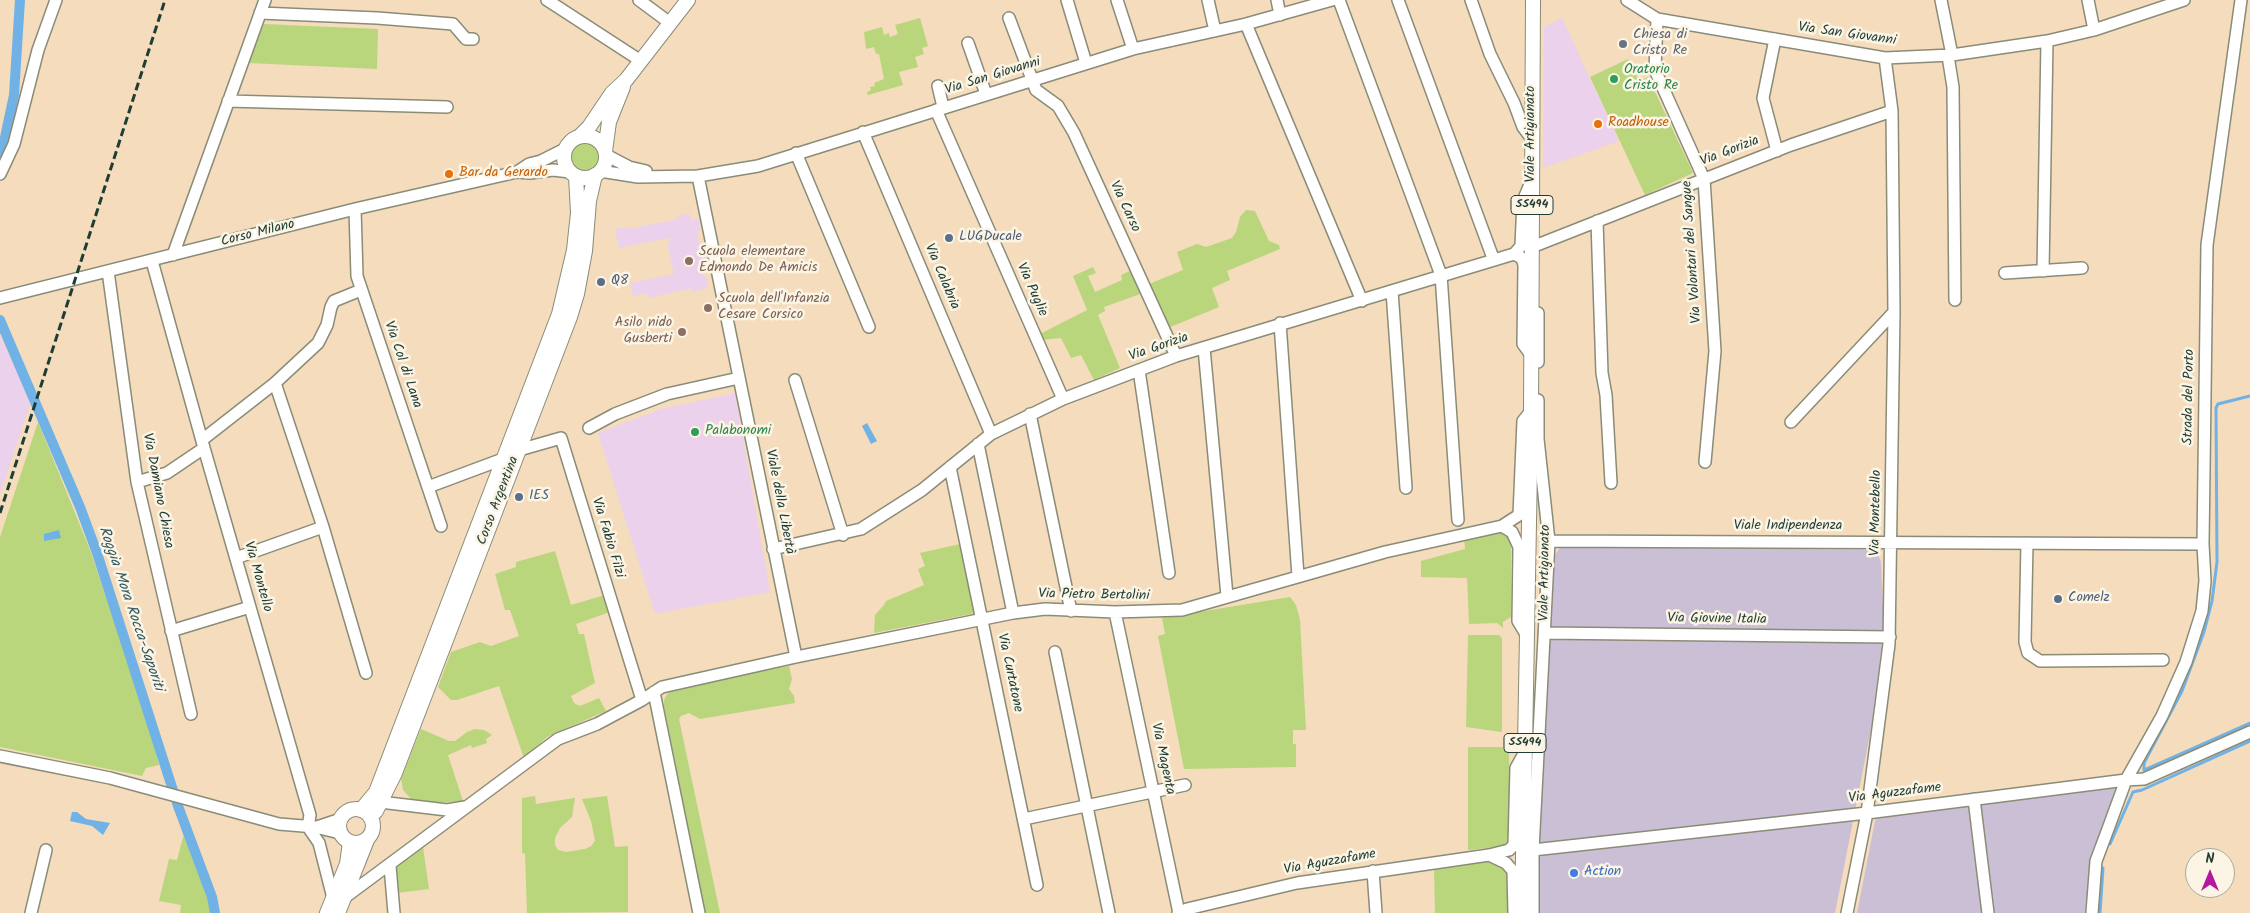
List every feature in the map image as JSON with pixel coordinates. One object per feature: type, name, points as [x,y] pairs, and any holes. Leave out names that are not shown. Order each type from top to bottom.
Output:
[{"type":"main road","points":[[565,149],[571,141],[580,136],[589,127],[612,93],[626,80],[688,0]]},
{"type":"main road","name":"Viale Artigianato","points":[[1528,849],[1525,752],[1531,411],[1533,0]]},
{"type":"main road","points":[[606,153],[609,122],[626,80]]},
{"type":"main road","points":[[580,136],[596,138],[606,153]]},
{"type":"main road","name":"Corso Argentina","points":[[366,814],[380,802],[395,773],[511,455],[566,292],[577,228],[573,174],[564,161],[565,149]]},
{"type":"main road","name":"Corso Argentina","points":[[366,814],[577,294],[585,251],[589,201],[598,173],[605,164],[606,153]]},
{"type":"main road","points":[[573,174],[586,178],[598,173]]},
{"type":"main road","points":[[327,913],[338,898],[373,829],[366,814],[350,810],[341,818],[339,824],[345,838],[347,864],[338,898],[338,913]]},
{"type":"main road","points":[[345,838],[360,843],[366,840]]},
{"type":"main road","name":"SS494","points":[[1522,913],[1528,849]]},
{"type":"street","points":[[0,174],[14,144],[38,50],[56,0]]},
{"type":"street","points":[[172,256],[265,0]]},
{"type":"street","points":[[547,0],[641,61]]},
{"type":"street","points":[[640,0],[670,23]]},
{"type":"street","points":[[1067,0],[1086,63]]},
{"type":"street","points":[[1117,0],[1133,49]]},
{"type":"street","points":[[1208,0],[1215,31]]},
{"type":"street","points":[[1277,0],[1280,15]]},
{"type":"street","name":"Via San Giovanni","points":[[598,173],[638,177],[698,176],[758,166],[1133,49],[1246,24],[1332,0]]},
{"type":"street","points":[[1339,0],[1441,275],[1458,520]]},
{"type":"street","points":[[1398,0],[1493,258]]},
{"type":"street","points":[[1471,0],[1490,54],[1514,103],[1523,127],[1532,140]]},
{"type":"street","name":"Via San Giovanni","points":[[1627,0],[1658,19],[1885,58],[1950,56],[2047,41],[2094,30],[2178,1]]},
{"type":"street","points":[[1941,0],[1954,87],[1955,300]]},
{"type":"street","points":[[2088,0],[2094,30]]},
{"type":"street","name":"Strada del Porto","points":[[2092,913],[2096,862],[2126,780],[2162,716],[2186,662],[2202,610],[2205,581],[2203,544],[2207,245],[2241,0]]},
{"type":"street","points":[[260,13],[453,24],[466,38],[473,39]]},
{"type":"street","name":"Via Carso","points":[[1009,18],[1034,80],[1036,90],[1058,106],[1074,133],[1176,356]]},
{"type":"street","name":"Via Volontari del Sangue","points":[[1658,19],[1655,70],[1704,178],[1715,350],[1704,462]]},
{"type":"street","points":[[1246,24],[1362,301]]},
{"type":"street","points":[[1775,40],[1763,98],[1777,151]]},
{"type":"street","points":[[2043,271],[2047,41]]},
{"type":"street","points":[[968,43],[986,94]]},
{"type":"street","points":[[1885,58],[1892,111]]},
{"type":"street","name":"Via Puglie","points":[[938,86],[940,109],[1062,399]]},
{"type":"street","points":[[228,101],[447,107]]},
{"type":"street","name":"Via Gorizia","points":[[1532,247],[1704,178],[1892,111]]},
{"type":"street","name":"Via Montebello","points":[[1847,913],[1867,813],[1890,637],[1894,312],[1892,111]]},
{"type":"street","name":"Via Calabria","points":[[863,132],[991,434]]},
{"type":"street","name":"Corso Milano","points":[[517,172],[528,164],[540,161],[565,149]]},
{"type":"street","name":"Via San Giovanni","points":[[606,153],[629,167],[662,176]]},
{"type":"street","points":[[796,153],[869,328]]},
{"type":"street","name":"Corso Milano","points":[[0,298],[355,209],[517,172],[530,173],[553,170],[573,174]]},
{"type":"street","name":"Viale della Libertà","points":[[698,176],[796,657]]},
{"type":"street","points":[[1531,355],[1523,344],[1524,265],[1522,258],[1514,254],[1521,246],[1523,201],[1532,178]]},
{"type":"street","name":"Via Col di Lana","points":[[355,209],[357,276],[441,526]]},
{"type":"street","points":[[1597,221],[1602,373],[1606,395],[1611,483]]},
{"type":"street","name":"Via Gorizia","points":[[773,549],[844,535],[861,529],[922,490],[991,434],[1062,399],[1176,356],[1362,301],[1493,258],[1514,254]]},
{"type":"street","name":"Via Montello","points":[[152,261],[310,815],[311,827],[338,898]]},
{"type":"street","name":"Viale Artigianato","points":[[1528,849],[1545,633],[1549,541],[1538,439],[1538,284],[1536,274],[1532,268]]},
{"type":"street","points":[[2005,273],[2082,268]]},
{"type":"street","name":"Via Damiano Chiesa","points":[[108,271],[137,482],[191,714]]},
{"type":"street","points":[[137,482],[167,473],[275,383],[318,343],[327,325],[334,301],[361,290]]},
{"type":"street","points":[[1392,291],[1406,488]]},
{"type":"street","points":[[1791,422],[1894,312]]},
{"type":"street","points":[[1280,324],[1298,576]]},
{"type":"street","points":[[1204,348],[1227,596]]},
{"type":"street","points":[[1139,370],[1169,573]]},
{"type":"street","points":[[589,428],[614,414],[667,394],[739,378]]},
{"type":"street","points":[[795,380],[844,535]]},
{"type":"street","points":[[275,383],[323,527],[366,673]]},
{"type":"street","points":[[1527,636],[1518,621],[1519,547],[1512,532],[1502,526],[1519,516],[1523,421],[1531,411]]},
{"type":"street","points":[[1030,414],[1071,610]]},
{"type":"street","name":"Via Fabio Filzi","points":[[428,487],[561,438],[642,700]]},
{"type":"street","points":[[978,444],[1013,613]]},
{"type":"street","name":"Via Curtatone","points":[[950,466],[1037,885]]},
{"type":"street","name":"Via Pietro Bertolini","points":[[338,898],[390,866],[558,739],[597,724],[662,687],[796,657],[1013,613],[1045,609],[1115,612],[1182,610],[1385,552],[1502,526]]},
{"type":"street","points":[[236,558],[323,527]]},
{"type":"street","name":"Viale Indipendenza","points":[[1549,541],[2203,544]]},
{"type":"street","points":[[2027,543],[2025,642],[2028,653],[2040,661],[2163,660]]},
{"type":"street","points":[[171,631],[250,606]]},
{"type":"street","name":"Via Magenta","points":[[1115,612],[1154,791],[1183,912]]},
{"type":"street","name":"Via Giovine Italia","points":[[1545,633],[1890,637]]},
{"type":"street","points":[[1055,652],[1108,913]]},
{"type":"street","points":[[654,692],[699,913]]},
{"type":"street","name":"Via Aguzzafame","points":[[1528,849],[1867,813],[2126,780],[2144,780],[2250,732]]},
{"type":"street","name":"Via Aguzzafame","points":[[1183,912],[1297,883],[1489,855],[1509,850],[1514,845],[1516,768],[1525,752]]},
{"type":"street","points":[[0,756],[110,778],[280,824],[311,827],[345,838]]},
{"type":"street","points":[[1024,819],[1185,785]]},
{"type":"street","points":[[1974,799],[1988,913]]},
{"type":"street","points":[[380,802],[388,805],[446,810],[460,809],[473,804]]},
{"type":"street","points":[[311,827],[341,818]]},
{"type":"street","points":[[1528,849],[1533,913]]},
{"type":"street","points":[[31,913],[46,850]]},
{"type":"street","points":[[1489,855],[1506,863],[1513,871],[1514,913]]},
{"type":"street","points":[[390,866],[394,913]]},
{"type":"street","points":[[1373,871],[1376,913]]},
{"type":"street","points":[[1223,901],[1226,913]]},
{"type":"shaded area","points":[[1562,18],[1619,141],[1543,168],[1544,27]]},
{"type":"shaded area","name":"Scuola elementare Edmondo De Amicis","points":[[689,213],[691,220],[698,218],[701,230],[697,231],[701,255],[705,255],[708,266],[701,267],[703,276],[706,276],[708,288],[692,292],[692,288],[648,298],[646,293],[633,296],[630,283],[674,274],[667,243],[670,242],[669,238],[619,248],[615,229],[627,227],[628,229],[678,219],[677,216]]},
{"type":"shaded area","points":[[0,336],[31,402],[0,494]]},
{"type":"shaded area","points":[[735,393],[770,592],[655,614],[598,433],[661,409]]},
{"type":"shaded area","points":[[1561,546],[1870,550],[1878,554],[1881,562],[1884,628],[1871,729],[1835,913],[1535,913],[1553,558]]},
{"type":"shaded area","points":[[2117,787],[2100,860],[2098,913],[1857,913],[1876,816]]},
{"type":"green space","points":[[920,18],[928,46],[922,48],[924,54],[915,57],[918,67],[899,72],[903,85],[868,95],[867,92],[871,90],[870,87],[875,86],[874,83],[884,79],[879,54],[876,54],[874,47],[866,49],[864,32],[882,27],[884,35],[889,33],[890,37],[898,34],[895,25]]},
{"type":"green space","points":[[264,24],[378,29],[377,69],[249,63]]},
{"type":"green space","points":[[1628,59],[1639,81],[1648,77],[1693,173],[1645,195],[1590,77]]},
{"type":"green space","points":[[585,143],[595,147],[599,157],[595,167],[585,171],[575,167],[571,157],[575,147]]},
{"type":"green space","points":[[1246,210],[1255,211],[1269,241],[1279,245],[1280,249],[1227,271],[1230,280],[1212,288],[1219,307],[1168,328],[1149,284],[1183,270],[1177,252],[1197,244],[1206,247],[1232,238],[1236,232],[1240,217]]},
{"type":"green space","points":[[1093,267],[1096,273],[1088,276],[1095,292],[1122,280],[1121,275],[1132,270],[1143,293],[1104,307],[1105,311],[1098,315],[1120,368],[1094,380],[1081,355],[1071,358],[1061,338],[1042,340],[1040,334],[1087,310],[1073,276]]},
{"type":"green space","points":[[38,422],[90,550],[150,727],[159,765],[146,768],[142,776],[0,747],[0,537]]},
{"type":"green space","points":[[1496,529],[1511,538],[1511,617],[1503,622],[1503,628],[1497,623],[1469,624],[1467,578],[1421,577],[1421,561],[1465,549],[1464,536]]},
{"type":"green space","points":[[960,544],[976,613],[874,633],[875,615],[886,601],[924,585],[918,569],[925,566],[920,553]]},
{"type":"green space","points":[[555,551],[571,605],[605,595],[610,612],[576,624],[579,634],[584,634],[595,683],[571,696],[574,703],[580,706],[599,698],[606,711],[547,737],[524,758],[499,686],[457,700],[451,700],[438,687],[451,652],[480,642],[491,646],[519,636],[510,610],[505,610],[495,574],[516,567],[516,562]]},
{"type":"green space","points":[[1290,597],[1296,605],[1300,620],[1306,730],[1293,730],[1293,744],[1296,744],[1296,767],[1184,769],[1158,636],[1165,634],[1162,618]]},
{"type":"green space","points":[[1468,635],[1499,635],[1502,638],[1502,732],[1466,727]]},
{"type":"green space","points":[[789,666],[792,679],[789,689],[794,696],[795,703],[700,719],[689,713],[681,716],[679,719],[720,913],[705,913],[664,700],[667,694],[676,688]]},
{"type":"green space","points":[[421,729],[449,741],[455,741],[467,732],[475,729],[484,730],[492,735],[486,739],[487,743],[472,748],[471,745],[448,755],[463,801],[437,803],[411,799],[403,790],[401,779]]},
{"type":"green space","points":[[1468,747],[1502,747],[1509,752],[1509,836],[1508,842],[1503,846],[1468,850]]},
{"type":"green space","points":[[535,796],[536,804],[575,798],[572,817],[560,828],[555,838],[555,845],[558,850],[566,852],[585,849],[595,841],[591,821],[582,799],[607,796],[615,847],[628,846],[628,912],[527,913],[525,854],[522,853],[522,798]]},
{"type":"green space","points":[[185,830],[209,895],[213,913],[180,913],[181,905],[159,901],[169,859],[177,860]]},
{"type":"green space","points":[[423,847],[429,889],[397,893],[395,868]]},
{"type":"green space","points":[[1493,861],[1506,869],[1508,876],[1508,913],[1435,913],[1434,870]]},
{"type":"water","points":[[867,423],[877,441],[871,444],[862,426]]},
{"type":"water","points":[[59,530],[61,538],[44,541],[44,534]]},
{"type":"water","points":[[72,812],[77,812],[86,819],[110,823],[103,835],[92,826],[70,821]]},
{"type":"waterway","name":"Roggia Mora Rocca-Saporiti","points":[[0,152],[14,95],[20,0]]},
{"type":"waterway","name":"Roggia Mora Rocca-Saporiti","points":[[0,320],[80,507],[97,553],[178,806],[212,897],[215,913]]},
{"type":"waterway","points":[[2250,396],[2218,404],[2216,408],[2217,562],[2212,601],[2204,632],[2182,691],[2144,763],[2144,770],[2250,723]]},
{"type":"waterway","points":[[2110,844],[2133,792],[2142,790],[2250,741]]},
{"type":"waterway","points":[[2100,913],[2103,868]]},
{"type":"railway","points":[[0,513],[165,0]]},
{"type":"place","name":"Chiesa di Cristo Re","points":[[1623,44]]},
{"type":"place","name":"Oratorio Cristo Re","points":[[1614,79]]},
{"type":"place","name":"Roadhouse","points":[[1598,124]]},
{"type":"place","name":"Bar da Gerardo","points":[[449,174]]},
{"type":"place","name":"LUGDucale","points":[[949,238]]},
{"type":"place","name":"Scuola elementare Edmondo De Amicis","points":[[689,261]]},
{"type":"place","name":"Q8","points":[[601,282]]},
{"type":"place","name":"Scuola dell'Infanzia Cesare Corsico","points":[[708,308]]},
{"type":"place","name":"Asilo nido Gusberti","points":[[682,332]]},
{"type":"place","name":"Palabonomi","points":[[695,432]]},
{"type":"place","name":"IES","points":[[519,497]]},
{"type":"place","name":"Comelz","points":[[2058,599]]},
{"type":"place","name":"Action","points":[[1574,873]]}]
